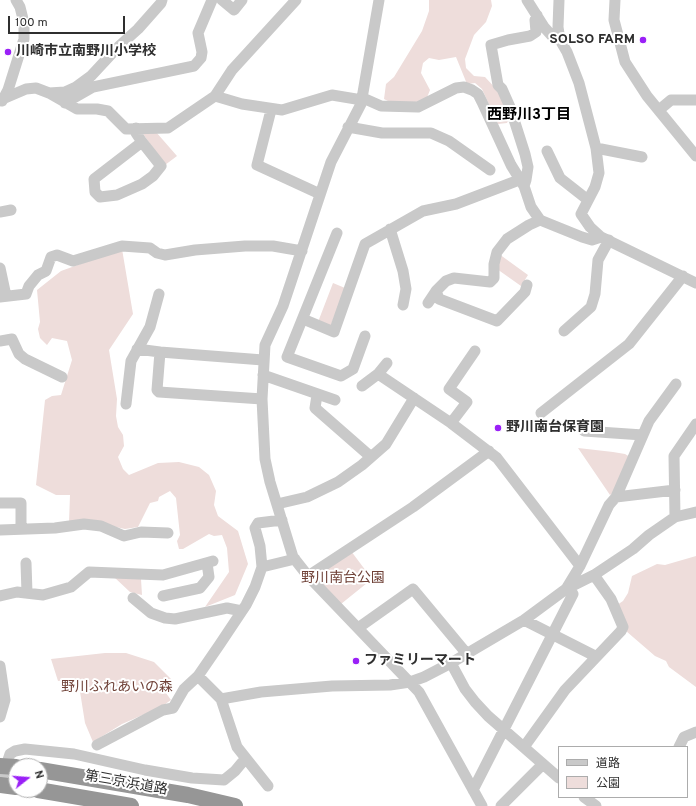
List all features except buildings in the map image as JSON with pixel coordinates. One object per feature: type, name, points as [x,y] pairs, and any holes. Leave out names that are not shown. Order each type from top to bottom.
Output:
[{"type":"highway","name":"第三京浜道路","points":[[48,771],[188,795],[235,806]]},
{"type":"highway","name":"第三京浜道路","points":[[48,792],[131,806]]},
{"type":"street","points":[[2,100],[24,39],[24,23],[20,7],[16,0]]},
{"type":"street","points":[[49,93],[65,92],[76,87],[91,76],[117,48],[138,29],[161,4],[162,0]]},
{"type":"street","points":[[64,103],[93,87],[194,66],[201,58],[202,52],[198,33],[212,0]]},
{"type":"street","points":[[222,0],[234,10],[242,0]]},
{"type":"street","points":[[2,100],[26,90],[36,88],[49,93],[64,103],[77,109],[97,109],[108,111],[126,129],[136,128],[159,130],[168,128],[215,96],[232,70],[296,0]]},
{"type":"street","points":[[379,0],[362,99],[331,162],[283,306],[265,345],[262,399],[265,458],[270,482],[295,559],[308,576],[419,692],[482,806]]},
{"type":"street","points":[[527,0],[544,27],[553,37],[560,40]]},
{"type":"street","points":[[559,0],[558,27],[560,40],[579,83],[596,148],[599,173],[595,187],[581,214],[590,227],[605,238],[696,283]]},
{"type":"street","points":[[614,0],[614,20],[626,62],[647,96],[696,156]]},
{"type":"street","points":[[303,319],[334,332],[365,244],[423,211],[456,204],[521,183],[526,180],[528,167],[525,154],[510,107],[502,89],[498,85],[492,46],[508,40],[530,36],[536,32],[535,20],[537,15]]},
{"type":"street","points":[[215,96],[271,110],[286,109],[332,95],[362,99],[381,106],[418,107],[456,88],[464,87],[478,94],[521,183],[531,208],[540,220],[592,240],[605,238]]},
{"type":"street","points":[[659,110],[671,100],[696,100]]},
{"type":"street","points":[[271,110],[257,165],[320,194]]},
{"type":"street","points":[[348,127],[382,133],[431,133],[449,141],[490,170]]},
{"type":"street","points":[[136,128],[136,133],[160,166],[153,176],[130,190],[117,195],[100,197],[95,192],[94,179],[142,142]]},
{"type":"street","points":[[596,148],[642,157]]},
{"type":"street","points":[[547,151],[560,178],[588,200]]},
{"type":"street","points":[[428,303],[436,291],[446,281],[454,278],[490,282],[494,278],[494,264],[497,252],[507,239],[540,220]]},
{"type":"street","points":[[390,229],[403,271],[406,289],[403,305]]},
{"type":"street","points":[[337,232],[287,357],[341,376],[353,369],[367,341]]},
{"type":"street","points":[[564,331],[591,307],[595,294],[598,260],[605,238]]},
{"type":"street","points":[[0,268],[3,297],[26,294],[29,286],[38,275],[46,270],[51,257],[57,255],[73,261],[122,246],[150,248],[157,253],[165,255],[195,250],[245,246],[272,246],[302,251]]},
{"type":"street","points":[[541,413],[629,344],[683,276]]},
{"type":"street","points":[[436,291],[439,299],[497,321],[525,292],[528,285]]},
{"type":"street","points":[[126,404],[131,361],[150,327],[159,294]]},
{"type":"street","points":[[0,341],[12,339],[19,354],[25,359],[62,377]]},
{"type":"street","points":[[137,349],[263,360]]},
{"type":"street","points":[[451,423],[467,402],[449,389],[475,350]]},
{"type":"street","points":[[160,352],[159,392],[262,399]]},
{"type":"street","points":[[362,386],[378,374],[387,363]]},
{"type":"street","points":[[378,374],[451,423],[497,458],[580,566]]},
{"type":"street","points":[[263,375],[335,400]]},
{"type":"street","points":[[473,790],[553,635],[580,566],[609,505],[616,497],[649,421],[676,384]]},
{"type":"street","points":[[317,395],[315,408],[371,457]]},
{"type":"street","points":[[277,504],[307,497],[338,482],[371,457],[386,444],[414,398]]},
{"type":"street","points":[[675,517],[674,456],[696,424]]},
{"type":"street","points":[[584,431],[643,435]]},
{"type":"street","points":[[308,576],[413,507],[489,451]]},
{"type":"street","points":[[616,497],[675,490]]},
{"type":"street","points":[[0,503],[21,503],[21,529]]},
{"type":"street","points":[[221,699],[261,692],[332,686],[390,685],[410,682],[467,654],[570,592],[633,549],[649,535],[675,517],[696,512]]},
{"type":"street","points":[[97,745],[163,710],[173,708],[184,689],[198,676],[242,611],[255,587],[262,567],[260,546],[255,528],[258,523],[282,520]]},
{"type":"street","points":[[0,530],[84,524],[101,526],[124,536],[141,532],[168,533]]},
{"type":"street","points":[[262,567],[295,559]]},
{"type":"street","points":[[0,596],[17,592],[43,595],[71,587],[89,572],[107,576],[163,575],[210,562],[209,577],[200,588],[163,596]]},
{"type":"street","points":[[26,563],[26,593]]},
{"type":"street","points":[[524,747],[565,690],[595,656],[623,628],[611,599],[594,575]]},
{"type":"street","points":[[358,628],[413,589],[467,654]]},
{"type":"street","points":[[133,598],[151,613],[165,618],[175,619],[227,608],[242,611]]},
{"type":"street","points":[[524,620],[595,656]]},
{"type":"street","points":[[451,663],[465,689],[475,702],[558,777]]},
{"type":"street","points":[[0,666],[5,700],[0,717]]},
{"type":"street","points":[[198,676],[221,699],[236,747],[268,786]]},
{"type":"street","points":[[680,746],[684,738],[696,732]]},
{"type":"street","points":[[0,785],[10,754],[15,751],[25,749],[74,754],[145,770],[192,778],[224,780],[235,771],[245,759]]},
{"type":"street","points":[[501,806],[543,764]]},
{"type":"street","points":[[585,798],[596,806]]},
{"type":"green space","points":[[429,0],[491,0],[492,6],[486,22],[474,35],[465,59],[466,68],[474,76],[485,77],[499,92],[509,118],[507,123],[498,124],[482,89],[475,83],[467,84],[456,57],[439,60],[429,58],[423,63],[421,73],[430,90],[426,100],[406,104],[390,102],[384,99],[386,84],[394,77],[422,31],[429,11]]},
{"type":"green space","points":[[141,131],[156,132],[177,156],[165,165]]},
{"type":"green space","points":[[122,249],[133,314],[109,350],[117,399],[116,416],[118,427],[123,435],[124,446],[118,457],[123,469],[129,475],[158,463],[179,462],[199,467],[209,475],[216,491],[214,505],[218,516],[238,531],[248,564],[235,595],[205,607],[229,572],[227,548],[222,535],[214,536],[209,534],[183,549],[179,549],[177,541],[180,535],[176,498],[170,491],[159,497],[158,501],[150,503],[138,527],[125,529],[93,522],[69,523],[70,495],[56,495],[36,485],[45,400],[52,396],[61,395],[72,360],[67,341],[52,338],[47,345],[40,338],[38,329],[40,322],[37,290],[61,271]]},
{"type":"green space","points":[[499,254],[528,275],[521,286],[497,269]]},
{"type":"green space","points":[[333,283],[345,288],[331,325],[327,326],[318,322]]},
{"type":"green space","points":[[578,448],[625,454],[630,457],[616,491],[610,495]]},
{"type":"green space","name":"野川南台公園","points":[[351,551],[372,579],[341,604],[316,578],[316,574]]},
{"type":"green space","points":[[696,556],[696,687],[669,667],[666,661],[655,656],[626,631],[617,605],[623,601],[628,593],[632,576],[657,564],[665,565]]},
{"type":"green space","points":[[114,577],[141,579],[142,595],[130,592]]},
{"type":"green space","name":"野川ふれあいの森","points":[[105,653],[126,653],[154,662],[171,679],[161,686],[171,700],[161,707],[122,724],[93,742],[85,723],[78,679],[58,681],[51,659]]},
{"type":"place","name":"SOLSO FARM","points":[[643,40]]},
{"type":"place","name":"川崎市立南野川小学校","points":[[8,52]]},
{"type":"place","name":"野川南台保育園","points":[[498,428]]},
{"type":"place","name":"ファミリーマート","points":[[356,661]]},
{"type":"district","name":"西野川3丁目","points":[[529,116]]}]
